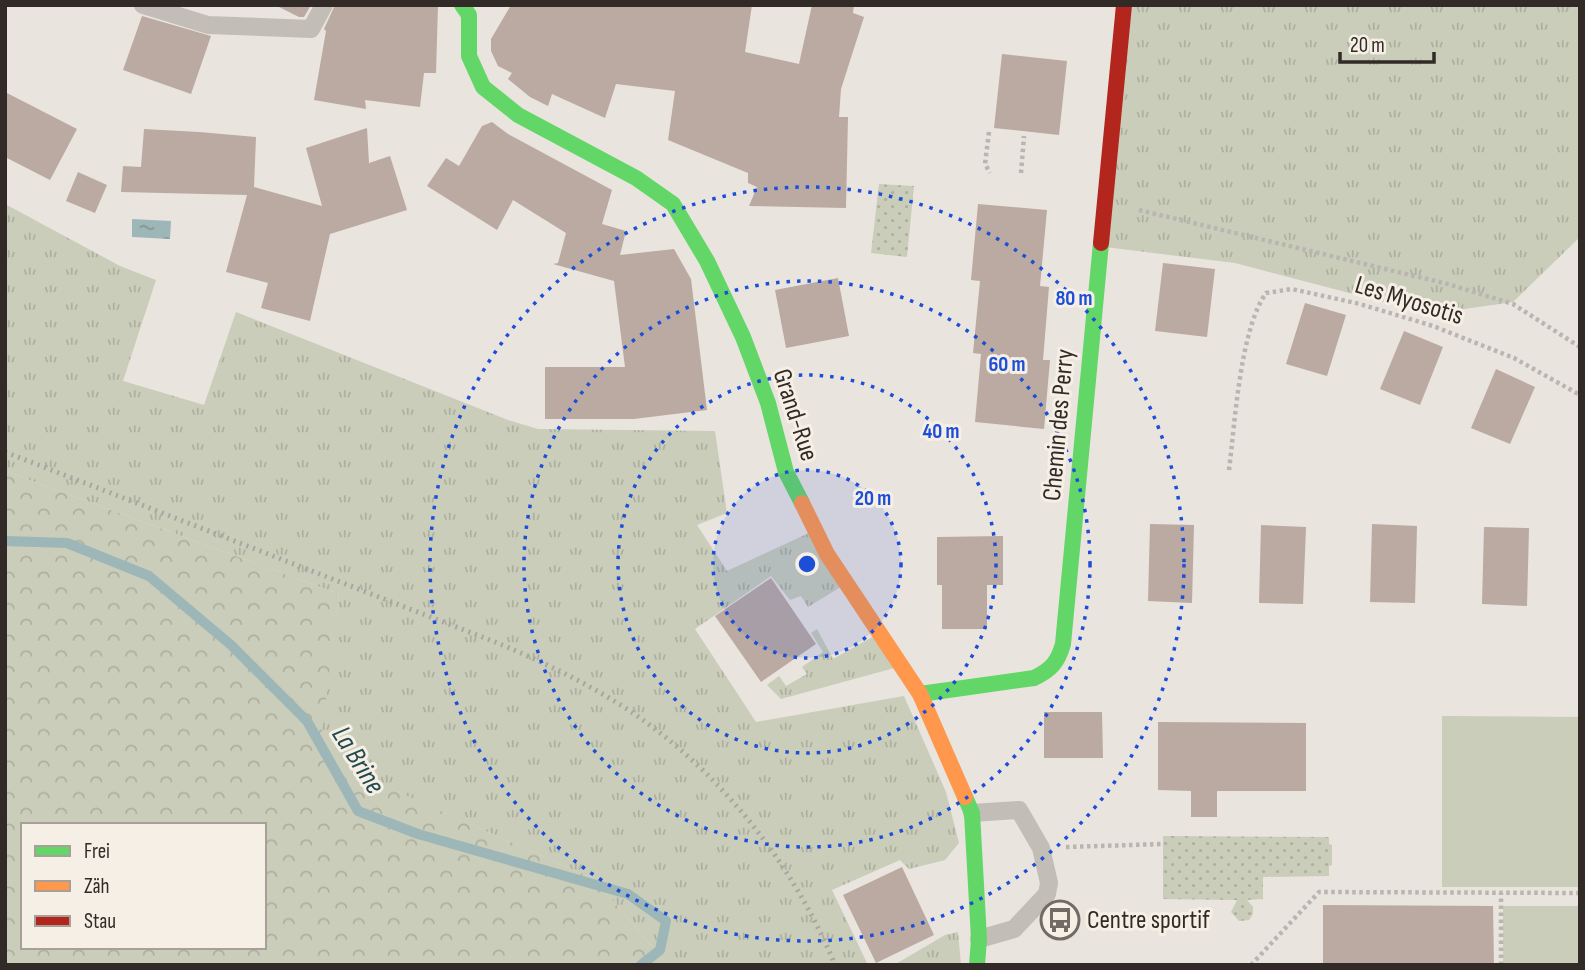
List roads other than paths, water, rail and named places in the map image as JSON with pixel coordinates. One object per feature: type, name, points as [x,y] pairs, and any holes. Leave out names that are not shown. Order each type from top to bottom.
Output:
[{"type":"street","name":"Grand-Rue","points":[[462,5],[469,15],[469,55],[483,87],[518,115],[636,178],[673,204],[707,261],[743,337],[768,403],[786,472],[827,554],[920,694],[972,813],[979,939],[977,965]]},
{"type":"street","name":"Chemin des Perry","points":[[920,694],[1034,678],[1052,670],[1059,660],[1063,644],[1124,5]]},
{"type":"lane","points":[[143,5],[208,25],[311,29],[324,5]]},
{"type":"lane","points":[[972,813],[1019,810],[1041,848],[1049,883],[1047,894],[1014,929],[979,939]]},
{"type":"water","points":[[132,219],[171,221],[170,239],[132,237]]},
{"type":"waterway","name":"La Brine","points":[[5,541],[67,543],[149,576],[231,645],[307,721],[358,811],[418,834],[628,894],[666,921],[660,950],[641,965]]},
{"type":"railway","points":[[5,452],[495,642],[562,672],[611,699],[661,733],[692,760],[750,822],[798,891],[835,965]]},
{"type":"place","name":"Centre sportif","points":[[1060,920]]}]
